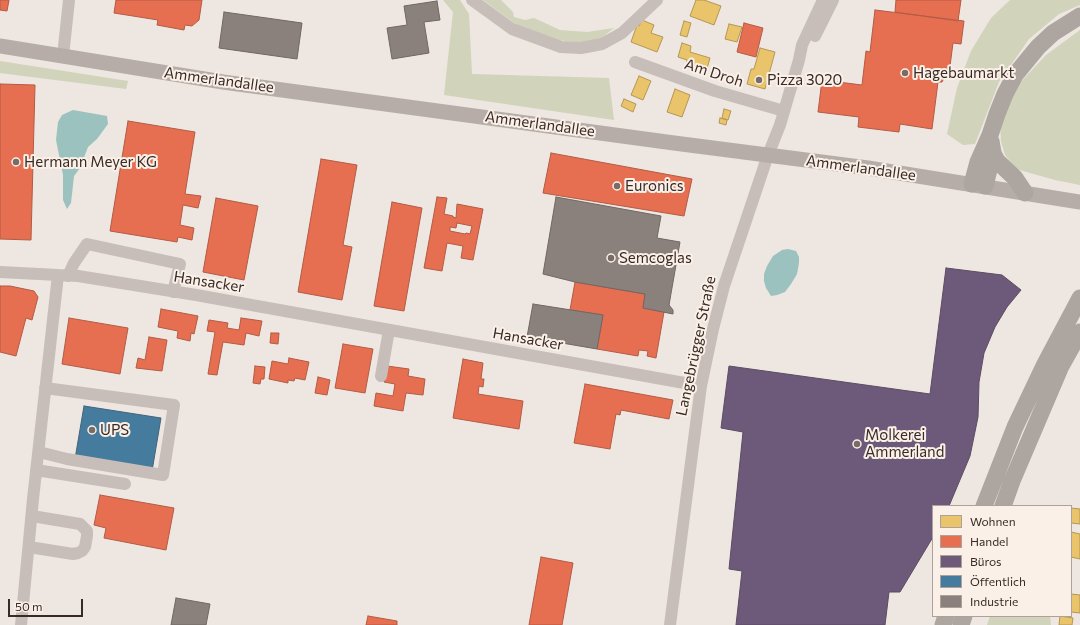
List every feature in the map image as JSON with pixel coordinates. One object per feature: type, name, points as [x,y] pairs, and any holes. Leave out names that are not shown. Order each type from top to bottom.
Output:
[{"type":"highway","points":[[979,185],[978,162],[1005,94],[1015,75],[1038,47],[1053,33],[1080,16]]},
{"type":"highway","points":[[990,135],[993,153],[997,161],[1015,178],[1025,193]]},
{"type":"highway","points":[[979,185],[993,153]]},
{"type":"highway","points":[[984,505],[1015,428],[1045,364],[1080,298]]},
{"type":"highway","points":[[1003,505],[1012,480],[1061,366],[1080,332]]},
{"type":"main road","name":"Ammerlandallee","points":[[0,46],[223,82],[768,155],[979,185],[1080,202]]},
{"type":"street","points":[[63,56],[70,0]]},
{"type":"street","points":[[472,0],[512,29],[561,47],[581,48],[602,44],[622,33],[657,0]]},
{"type":"street","name":"Langebrügger Straße","points":[[670,625],[701,386],[713,329],[724,286],[784,111],[799,60],[808,48],[829,0]]},
{"type":"street","name":"Am Droh","points":[[635,62],[715,91],[784,111]]},
{"type":"street","points":[[21,625],[45,388],[63,275],[74,263],[87,244],[180,264],[173,292]]},
{"type":"street","name":"Hansacker","points":[[0,272],[78,276],[701,386]]},
{"type":"street","points":[[381,376],[390,330]]},
{"type":"street","points":[[39,452],[67,459],[163,475],[174,405],[45,388]]},
{"type":"street","points":[[36,470],[125,484]]},
{"type":"street","points":[[29,547],[74,554],[82,551],[85,547],[87,536],[86,531],[80,524],[32,516]]},
{"type":"green space","points":[[443,0],[460,0],[469,14],[472,74],[609,78],[614,120],[444,95],[453,12]]},
{"type":"green space","points":[[483,0],[501,0],[513,12],[514,17],[525,20],[534,18],[560,30],[587,32],[614,28],[600,39],[583,43],[557,40],[521,28]]},
{"type":"green space","points":[[1010,0],[1080,0],[1080,5],[1059,14],[1029,39],[999,82],[975,144],[963,145],[947,134],[957,88],[971,51],[991,18]]},
{"type":"green space","points":[[1080,30],[1080,185],[1055,180],[1016,169],[1005,155],[1001,141],[1000,121],[1016,87],[1046,55]]},
{"type":"green space","points":[[0,61],[128,81],[126,89],[0,73]]},
{"type":"green space","points":[[990,617],[1050,617],[1051,625],[987,625]]},
{"type":"water","points":[[73,110],[107,116],[108,124],[97,139],[88,147],[80,168],[74,176],[71,203],[67,209],[63,200],[63,175],[56,140],[58,122],[62,115]]},
{"type":"water","points":[[788,249],[796,251],[799,257],[797,274],[785,292],[771,296],[766,288],[764,274],[773,256],[782,250]]},
{"type":"building: Wohnen","points":[[696,0],[704,0],[721,6],[714,25],[690,16]]},
{"type":"building: Wohnen","points":[[642,20],[654,25],[651,33],[663,37],[657,52],[631,42],[637,25],[639,26]]},
{"type":"building: Wohnen","points":[[684,21],[691,23],[687,37],[680,35]]},
{"type":"building: Wohnen","points":[[729,24],[742,27],[737,42],[725,39]]},
{"type":"building: Wohnen","points":[[682,43],[691,46],[690,52],[710,58],[706,72],[686,66],[687,60],[678,57]]},
{"type":"building: Wohnen","points":[[760,48],[775,52],[765,89],[747,84],[751,69],[754,69]]},
{"type":"building: Wohnen","points":[[639,76],[651,81],[643,100],[631,95]]},
{"type":"building: Wohnen","points":[[675,89],[690,95],[682,117],[667,112]]},
{"type":"building: Wohnen","points":[[624,99],[636,104],[633,112],[621,106]]},
{"type":"building: Wohnen","points":[[724,109],[731,111],[728,120],[722,118]]},
{"type":"building: Wohnen","points":[[720,118],[727,120],[726,125],[719,123]]},
{"type":"building: Wohnen","points":[[1072,508],[1080,509],[1080,524],[1072,523]]},
{"type":"building: Wohnen","points":[[1072,532],[1080,534],[1080,559],[1072,557]]},
{"type":"building: Wohnen","points":[[1072,594],[1080,595],[1080,613],[1072,612]]},
{"type":"building: Wohnen","points":[[1060,617],[1073,618],[1072,625],[1059,625]]},
{"type":"building: Handel","points":[[0,0],[9,0],[7,11],[0,10]]},
{"type":"building: Handel","points":[[116,0],[202,0],[199,20],[192,26],[185,25],[184,30],[157,25],[158,20],[114,13]]},
{"type":"building: Handel","points":[[896,0],[961,0],[958,21],[895,12]]},
{"type":"building: Handel","name":"Hagebaumarkt","points":[[875,10],[964,21],[961,44],[953,43],[950,66],[942,82],[938,82],[932,129],[900,124],[899,132],[858,127],[859,117],[818,112],[822,80],[862,85],[866,51],[870,52]]},
{"type":"building: Handel","points":[[744,23],[763,28],[756,57],[737,52]]},
{"type":"building: Handel","name":"Hermann Meyer KG","points":[[0,84],[35,85],[31,240],[0,239]]},
{"type":"building: Handel","points":[[128,121],[195,132],[185,194],[201,196],[198,208],[183,205],[180,225],[194,228],[192,240],[178,237],[177,242],[110,231]]},
{"type":"building: Handel","name":"Euronics","points":[[551,153],[692,179],[684,216],[543,193]]},
{"type":"building: Handel","points":[[321,159],[357,165],[343,245],[352,247],[342,300],[298,292]]},
{"type":"building: Handel","points":[[437,197],[447,198],[444,214],[456,218],[457,204],[483,209],[473,260],[461,258],[463,246],[447,243],[442,271],[424,268]],"holes":[[[457,223],[472,226],[470,234],[450,231],[450,227],[456,228]]]},
{"type":"building: Handel","points":[[216,198],[258,206],[244,280],[203,272]]},
{"type":"building: Handel","points":[[392,202],[422,208],[404,311],[374,306]]},
{"type":"building: Handel","points":[[575,282],[645,294],[643,308],[664,312],[656,358],[647,356],[648,351],[639,350],[638,356],[597,349],[603,315],[570,310]]},
{"type":"building: Handel","points":[[0,286],[10,286],[34,291],[38,297],[32,320],[26,318],[16,356],[0,352]]},
{"type":"building: Handel","points":[[161,309],[198,316],[194,334],[191,333],[190,341],[177,338],[178,331],[158,327]]},
{"type":"building: Handel","points":[[69,318],[128,328],[120,374],[62,364]]},
{"type":"building: Handel","points":[[241,318],[262,321],[259,336],[246,333],[244,345],[223,342],[217,375],[208,374],[215,332],[207,331],[209,320],[228,323],[227,328],[239,330]]},
{"type":"building: Handel","points":[[271,333],[279,333],[278,344],[270,343]]},
{"type":"building: Handel","points":[[149,337],[167,340],[162,371],[136,368],[138,358],[145,360]]},
{"type":"building: Handel","points":[[343,344],[373,349],[365,393],[335,388]]},
{"type":"building: Handel","points":[[289,358],[309,362],[305,380],[295,378],[294,381],[288,380],[288,383],[269,379],[272,361],[288,364]]},
{"type":"building: Handel","points":[[463,359],[483,363],[481,379],[484,379],[483,387],[479,386],[478,394],[523,401],[519,429],[453,418]]},
{"type":"building: Handel","points":[[255,366],[265,367],[264,379],[261,379],[260,384],[253,383]]},
{"type":"building: Handel","points":[[387,366],[409,369],[408,376],[425,379],[423,395],[406,393],[403,411],[374,406],[376,393],[393,396],[395,384],[384,382]]},
{"type":"building: Handel","points":[[318,377],[330,380],[327,395],[315,393]]},
{"type":"building: Handel","points":[[585,384],[673,400],[669,419],[621,410],[620,415],[616,414],[610,449],[574,443]]},
{"type":"building: Handel","points":[[100,495],[174,508],[166,550],[104,538],[106,528],[94,525]]},
{"type":"building: Handel","points":[[541,557],[573,563],[562,625],[529,625]]},
{"type":"building: Handel","points":[[368,616],[397,621],[397,625],[366,625]]},
{"type":"building: Büros","name":"Molkerei Ammerland","points":[[946,268],[1002,275],[1021,290],[1007,307],[995,327],[984,353],[979,382],[978,417],[970,456],[949,505],[932,505],[932,539],[900,592],[889,592],[885,625],[736,625],[742,571],[729,569],[743,432],[721,428],[729,366],[930,394]]},
{"type":"building: Öffentlich","points":[[84,406],[161,418],[152,471],[75,459]]},
{"type":"building: Industrie","points":[[437,1],[440,20],[424,22],[429,53],[392,59],[387,28],[407,25],[404,6]]},
{"type":"building: Industrie","points":[[224,12],[302,23],[297,59],[219,48]]},
{"type":"building: Industrie","name":"Semcoglas","points":[[556,197],[661,216],[657,238],[680,242],[669,305],[673,310],[673,314],[643,308],[645,294],[575,282],[543,274]]},
{"type":"building: Industrie","points":[[533,304],[603,315],[597,349],[527,337]]},
{"type":"building: Industrie","points":[[176,598],[210,604],[206,625],[171,625]]},
{"type":"place","name":"Hagebaumarkt","points":[[905,73]]},
{"type":"place","name":"Pizza 3020","points":[[759,80]]},
{"type":"place","name":"Hermann Meyer KG","points":[[16,162]]},
{"type":"place","name":"Euronics","points":[[617,186]]},
{"type":"place","name":"Semcoglas","points":[[611,258]]},
{"type":"place","name":"UPS","points":[[92,430]]},
{"type":"place","name":"Molkerei Ammerland","points":[[857,444]]}]
